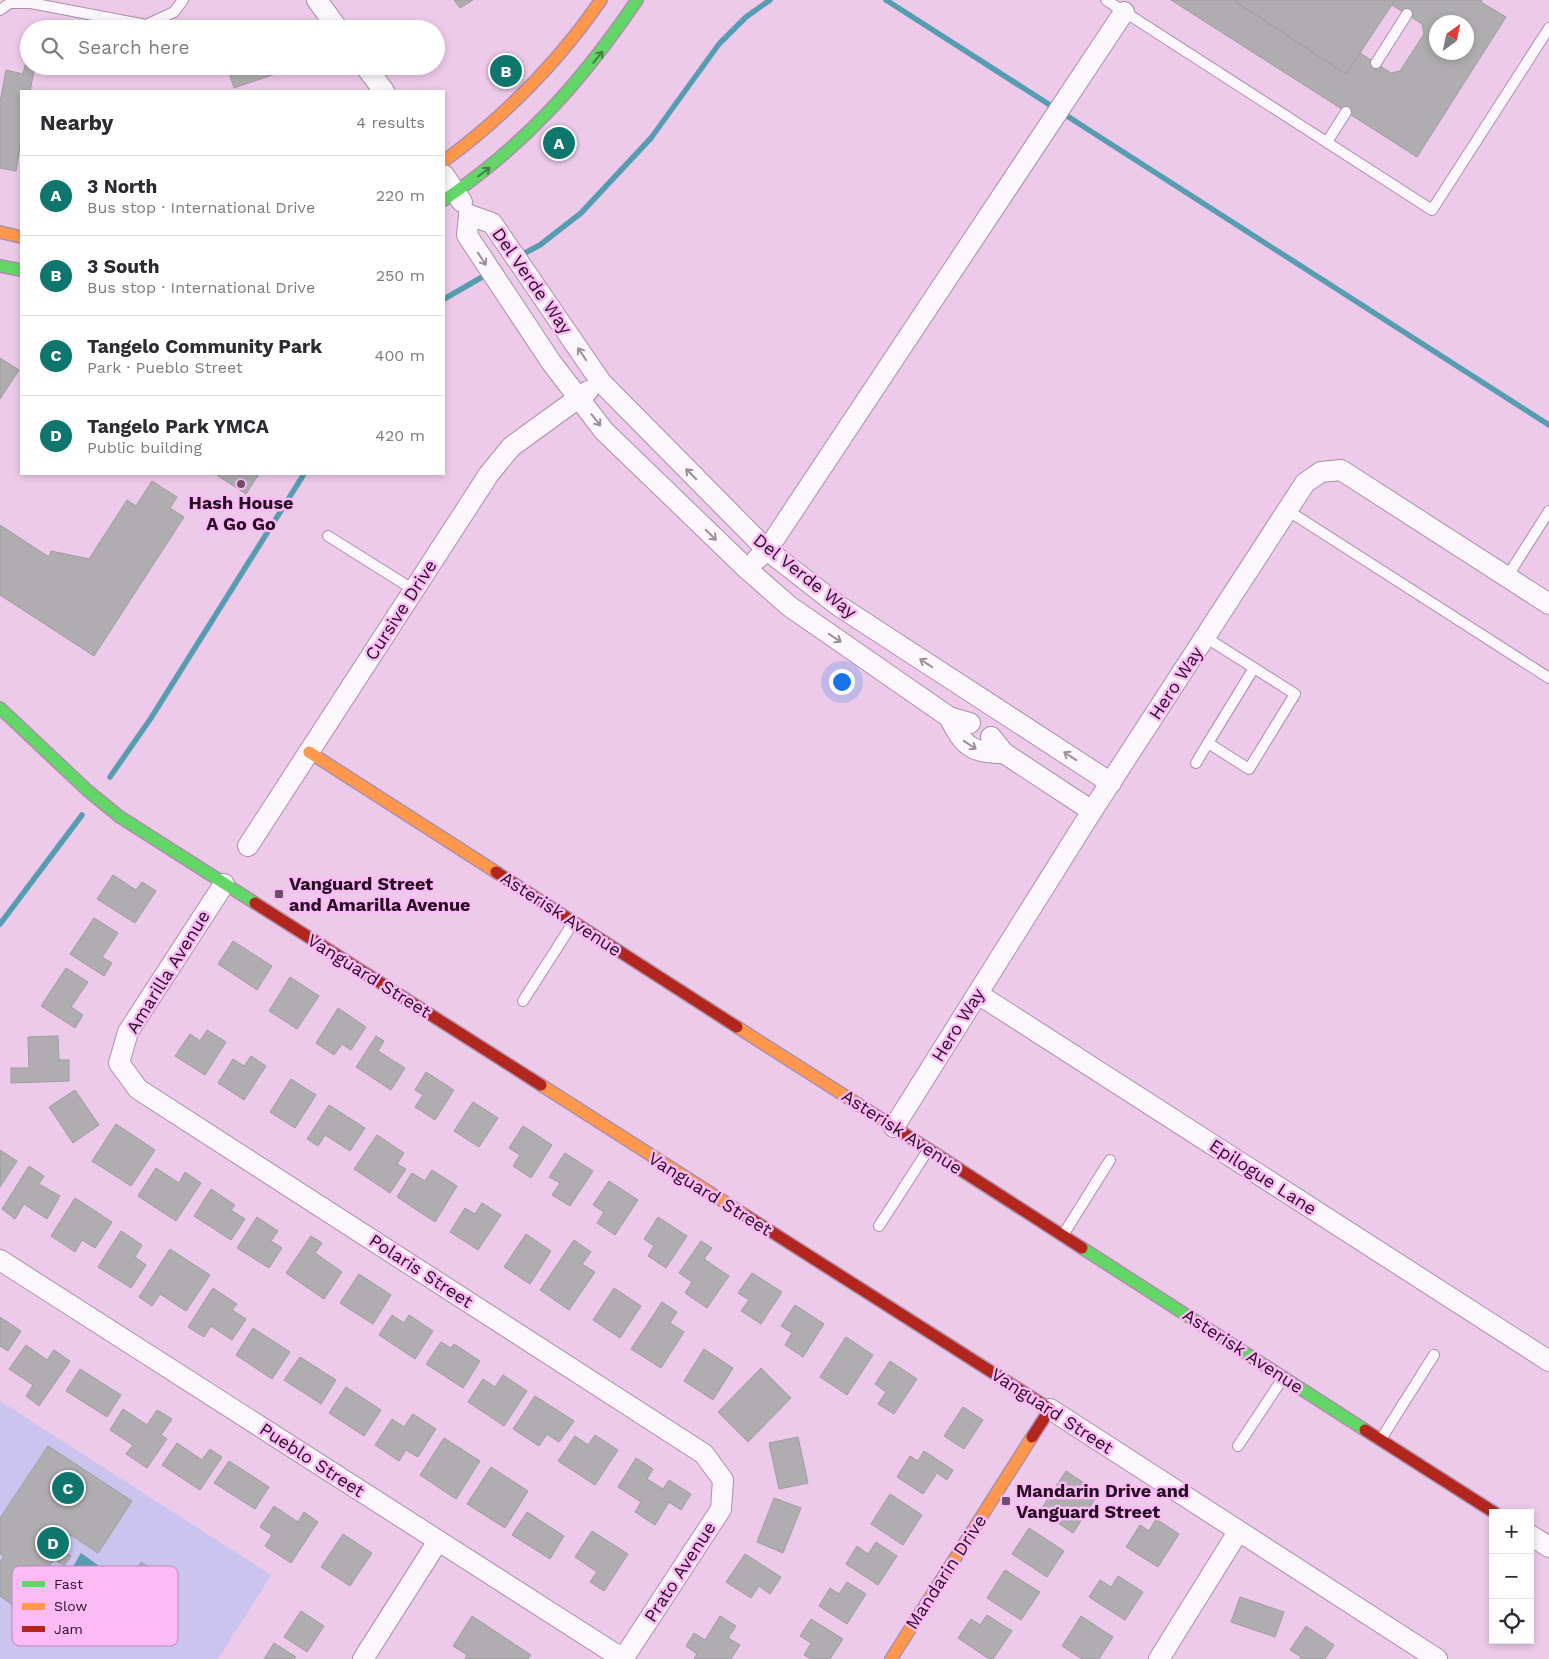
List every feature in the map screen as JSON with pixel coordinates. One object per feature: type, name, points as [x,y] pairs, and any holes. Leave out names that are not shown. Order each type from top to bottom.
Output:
[{"type":"street","points":[[317,0],[331,20]]},
{"type":"street","points":[[445,160],[475,140],[529,92],[563,54],[601,0]]},
{"type":"street","points":[[450,196],[532,131],[574,88],[605,49],[637,0]]},
{"type":"street","points":[[747,569],[767,550],[1124,12]]},
{"type":"street","points":[[372,75],[383,90]]},
{"type":"street","points":[[445,178],[450,196],[469,215]]},
{"type":"street","name":"Del Verde Way","points":[[970,723],[949,717],[789,606],[747,569],[604,431],[550,362],[467,235],[469,215],[492,223],[601,382],[767,550],[839,606],[1111,783]]},
{"type":"street","points":[[0,232],[20,237]]},
{"type":"street","points":[[0,266],[20,270]]},
{"type":"street","name":"Cursive Drive","points":[[248,846],[489,474],[511,447],[601,382]]},
{"type":"street","name":"Hero Way","points":[[894,1127],[1092,811],[1305,483],[1321,472],[1341,470],[1549,604]]},
{"type":"street","points":[[949,717],[967,689]]},
{"type":"street","name":"Vanguard Street","points":[[0,708],[101,802],[120,817],[1050,1410],[1436,1659]]},
{"type":"street","name":"Del Verde Way","points":[[949,717],[961,740],[982,753],[1004,753]]},
{"type":"street","name":"Del Verde Way","points":[[991,737],[1004,753],[1092,811]]},
{"type":"street","name":"Asterisk Avenue","points":[[309,752],[1489,1509]]},
{"type":"street","name":"Amarilla Avenue","points":[[119,1063],[128,1032],[224,884]]},
{"type":"street","name":"Epilogue Lane","points":[[978,994],[1547,1356]]},
{"type":"street","name":"Polaris Street","points":[[119,1063],[138,1089],[704,1454],[723,1480]]},
{"type":"street","name":"Pueblo Street","points":[[0,1260],[623,1659]]},
{"type":"street","name":"Mandarin Drive","points":[[891,1659],[1050,1410]]},
{"type":"street","name":"Prato Avenue","points":[[623,1659],[721,1509],[723,1480]]},
{"type":"street","points":[[1159,1659],[1238,1532]]},
{"type":"street","points":[[1534,1538],[1549,1547]]},
{"type":"street","points":[[363,1659],[438,1541]]},
{"type":"lane","points":[[157,20],[174,12],[183,0]]},
{"type":"lane","points":[[1106,0],[1432,210],[1549,28]]},
{"type":"lane","points":[[0,10],[10,3],[31,3],[120,20]]},
{"type":"lane","points":[[1376,63],[1407,14]]},
{"type":"lane","points":[[1326,142],[1346,112]]},
{"type":"lane","points":[[1288,510],[1549,678]]},
{"type":"lane","points":[[1507,577],[1549,511]]},
{"type":"lane","points":[[328,536],[414,590]]},
{"type":"lane","points":[[1205,637],[1295,694],[1249,769],[1208,743]]},
{"type":"lane","points":[[1196,763],[1254,668]]},
{"type":"lane","points":[[523,1001],[573,922]]},
{"type":"lane","points":[[879,1226],[929,1149]]},
{"type":"lane","points":[[1063,1236],[1110,1160]]},
{"type":"lane","points":[[1381,1439],[1434,1355]]},
{"type":"lane","points":[[1238,1446],[1283,1377]]},
{"type":"shaded area","points":[[0,1401],[271,1575],[218,1659],[0,1659]]},
{"type":"water","points":[[81,1553],[99,1566],[73,1566]]},
{"type":"building","points":[[454,0],[473,0],[460,8]]},
{"type":"building","points":[[1171,0],[1233,0],[1346,74],[1360,53],[1391,73],[1400,71],[1424,34],[1422,24],[1392,5],[1395,0],[1482,0],[1481,2],[1506,17],[1417,157]]},
{"type":"building","points":[[1233,0],[1395,0],[1346,74]]},
{"type":"building","points":[[6,70],[20,73],[20,75],[33,75],[30,90],[20,90],[20,147],[16,171],[0,168],[0,102]]},
{"type":"building","points":[[230,75],[272,75],[234,88]]},
{"type":"building","points":[[0,358],[19,370],[0,399]]},
{"type":"building","name":"Hash House A Go Go","points":[[217,475],[258,475],[246,494]]},
{"type":"building","points":[[152,481],[177,497],[170,508],[184,517],[94,656],[0,595],[0,525],[49,557],[51,551],[89,559],[127,500],[136,506]]},
{"type":"building","points":[[113,875],[136,890],[142,882],[156,891],[135,923],[97,899]]},
{"type":"building","points":[[94,918],[118,933],[102,957],[112,963],[104,976],[70,954]]},
{"type":"building","points":[[233,941],[272,966],[257,990],[218,964]]},
{"type":"building","points":[[66,968],[88,982],[71,1007],[83,1015],[75,1028],[41,1006]]},
{"type":"building","points":[[290,977],[319,996],[297,1029],[269,1011]]},
{"type":"building","points":[[338,1008],[366,1027],[351,1050],[342,1044],[334,1055],[316,1043]]},
{"type":"building","points":[[207,1030],[226,1042],[205,1075],[175,1056],[190,1034],[200,1041]]},
{"type":"building","points":[[58,1036],[59,1060],[69,1060],[69,1081],[11,1083],[11,1068],[29,1068],[28,1037]]},
{"type":"building","points":[[376,1036],[384,1041],[378,1051],[405,1068],[391,1090],[356,1067]]},
{"type":"building","points":[[251,1056],[266,1066],[244,1100],[218,1083],[233,1059],[244,1066]]},
{"type":"building","points":[[426,1072],[454,1090],[435,1120],[415,1107],[423,1095],[415,1090]]},
{"type":"building","points":[[291,1079],[316,1095],[295,1128],[270,1112]]},
{"type":"building","points":[[75,1090],[99,1125],[73,1143],[49,1107]]},
{"type":"building","points":[[473,1102],[498,1118],[479,1147],[454,1131]]},
{"type":"building","points":[[329,1105],[365,1128],[350,1151],[325,1135],[318,1146],[307,1139]]},
{"type":"building","points":[[116,1124],[155,1150],[131,1186],[92,1161]]},
{"type":"building","points":[[523,1126],[552,1145],[531,1178],[513,1166],[520,1155],[509,1148]]},
{"type":"building","points":[[377,1135],[404,1153],[397,1164],[406,1169],[390,1193],[354,1169]]},
{"type":"building","points":[[0,1150],[17,1161],[0,1187]]},
{"type":"building","points":[[565,1153],[593,1171],[570,1206],[552,1195],[560,1183],[549,1177]]},
{"type":"building","points":[[29,1166],[44,1176],[39,1184],[60,1196],[47,1219],[24,1204],[15,1219],[2,1209]]},
{"type":"building","points":[[156,1168],[179,1183],[185,1172],[201,1183],[176,1221],[138,1196]]},
{"type":"building","points":[[432,1170],[457,1186],[435,1222],[397,1197],[412,1173],[425,1181]]},
{"type":"building","points":[[609,1181],[638,1200],[615,1235],[597,1223],[604,1212],[593,1205]]},
{"type":"building","points":[[211,1189],[235,1205],[231,1210],[245,1219],[231,1240],[194,1216]]},
{"type":"building","points":[[75,1198],[112,1222],[95,1248],[82,1240],[75,1252],[51,1236]]},
{"type":"building","points":[[482,1203],[501,1215],[478,1250],[450,1232],[465,1208],[475,1214]]},
{"type":"building","points":[[257,1217],[278,1231],[271,1241],[282,1248],[269,1268],[237,1248]]},
{"type":"building","points":[[658,1217],[687,1236],[666,1268],[648,1256],[654,1246],[644,1239]]},
{"type":"building","points":[[121,1231],[142,1245],[135,1257],[146,1265],[131,1288],[98,1267]]},
{"type":"building","points":[[526,1234],[551,1251],[530,1284],[504,1267]]},
{"type":"building","points":[[311,1236],[322,1243],[315,1253],[342,1272],[324,1299],[286,1273]]},
{"type":"building","points":[[574,1240],[591,1252],[582,1264],[595,1272],[569,1310],[540,1290]]},
{"type":"building","points":[[701,1241],[712,1248],[704,1259],[729,1276],[707,1308],[685,1293],[692,1282],[679,1273]]},
{"type":"building","points":[[170,1249],[210,1275],[186,1311],[160,1294],[152,1306],[139,1297]]},
{"type":"building","points":[[752,1273],[782,1292],[761,1324],[741,1311],[749,1300],[738,1293]]},
{"type":"building","points":[[359,1274],[391,1295],[373,1324],[340,1303]]},
{"type":"building","points":[[213,1288],[237,1304],[232,1310],[246,1319],[232,1340],[211,1326],[204,1337],[188,1327]]},
{"type":"building","points":[[614,1288],[641,1306],[620,1338],[593,1320]]},
{"type":"building","points":[[662,1302],[677,1312],[670,1323],[684,1332],[661,1368],[631,1349]]},
{"type":"building","points":[[795,1305],[824,1324],[803,1357],[785,1345],[792,1333],[781,1326]]},
{"type":"building","points":[[392,1315],[404,1323],[409,1315],[433,1331],[415,1359],[379,1335]]},
{"type":"building","points":[[0,1317],[21,1331],[8,1351],[0,1346]]},
{"type":"building","points":[[253,1328],[290,1352],[272,1379],[236,1355]]},
{"type":"building","points":[[846,1337],[873,1355],[847,1395],[820,1377]]},
{"type":"building","points":[[441,1342],[451,1348],[454,1344],[480,1361],[463,1388],[426,1364]]},
{"type":"building","points":[[26,1345],[47,1360],[54,1350],[70,1361],[39,1406],[26,1396],[33,1385],[9,1369]]},
{"type":"building","points":[[704,1349],[733,1368],[713,1400],[684,1381]]},
{"type":"building","points":[[300,1357],[336,1380],[321,1404],[284,1380]]},
{"type":"building","points":[[890,1361],[917,1379],[894,1414],[878,1404],[886,1392],[875,1384]]},
{"type":"building","points":[[761,1368],[791,1398],[748,1442],[718,1412]]},
{"type":"building","points":[[80,1369],[121,1395],[107,1417],[66,1391]]},
{"type":"building","points":[[503,1375],[527,1391],[504,1426],[468,1402],[483,1379],[495,1387]]},
{"type":"building","points":[[346,1387],[381,1410],[364,1436],[329,1413]]},
{"type":"building","points":[[535,1396],[574,1421],[559,1442],[547,1434],[539,1446],[513,1429]]},
{"type":"building","points":[[963,1407],[983,1420],[964,1449],[944,1436]]},
{"type":"building","points":[[123,1409],[147,1425],[157,1410],[172,1419],[161,1435],[167,1439],[147,1468],[126,1454],[133,1445],[110,1430]]},
{"type":"building","points":[[413,1414],[436,1429],[418,1457],[406,1450],[399,1461],[375,1445],[392,1419],[404,1427]]},
{"type":"building","points":[[595,1435],[618,1450],[595,1485],[558,1461],[575,1436],[588,1445]]},
{"type":"building","points":[[798,1437],[808,1483],[779,1489],[769,1443]]},
{"type":"building","points":[[444,1438],[480,1461],[456,1499],[420,1475]]},
{"type":"building","points":[[177,1443],[202,1460],[210,1449],[222,1457],[200,1490],[162,1465]]},
{"type":"building","points":[[48,1446],[132,1501],[98,1553],[71,1535],[61,1550],[71,1556],[64,1566],[54,1559],[49,1566],[12,1566],[12,1604],[0,1596],[0,1562],[4,1556],[0,1554],[0,1518]]},
{"type":"building","points":[[924,1451],[953,1470],[947,1480],[937,1473],[923,1494],[897,1477],[910,1456],[918,1461]]},
{"type":"building","points":[[636,1458],[653,1469],[647,1479],[663,1489],[669,1480],[691,1494],[681,1510],[669,1502],[655,1525],[635,1512],[641,1502],[618,1487]]},
{"type":"building","points":[[229,1461],[269,1487],[255,1509],[214,1483]]},
{"type":"building","points":[[491,1467],[528,1491],[505,1528],[467,1504]]},
{"type":"building","points":[[1066,1471],[1099,1493],[1073,1533],[1040,1511]]},
{"type":"building","points":[[890,1494],[922,1515],[903,1545],[871,1524]]},
{"type":"building","points":[[774,1498],[801,1508],[783,1553],[757,1542]]},
{"type":"building","points":[[274,1506],[298,1522],[304,1512],[318,1522],[291,1563],[265,1546],[272,1535],[260,1527]]},
{"type":"building","points":[[527,1512],[564,1536],[550,1559],[512,1535]]},
{"type":"building","points":[[1156,1519],[1179,1534],[1158,1567],[1126,1547],[1140,1525],[1149,1531]]},
{"type":"building","points":[[1029,1528],[1064,1551],[1047,1577],[1012,1554]]},
{"type":"building","points":[[592,1531],[628,1554],[604,1591],[590,1582],[597,1572],[575,1557]]},
{"type":"building","points":[[343,1534],[372,1553],[350,1586],[321,1567]]},
{"type":"building","points":[[876,1542],[897,1556],[878,1585],[846,1564],[857,1546],[868,1554]]},
{"type":"building","points":[[745,1554],[781,1577],[770,1594],[759,1586],[751,1598],[726,1582]]},
{"type":"building","points":[[141,1562],[147,1566],[139,1566]]},
{"type":"building","points":[[1005,1570],[1040,1592],[1021,1620],[987,1598]]},
{"type":"building","points":[[1118,1576],[1143,1592],[1125,1620],[1089,1597],[1100,1580],[1111,1587]]},
{"type":"building","points":[[847,1582],[866,1594],[847,1624],[819,1606],[830,1588],[839,1594]]},
{"type":"building","points":[[1240,1597],[1284,1612],[1275,1637],[1231,1622]]},
{"type":"building","points":[[301,1611],[324,1626],[307,1652],[284,1637]]},
{"type":"building","points":[[987,1615],[1012,1631],[993,1659],[989,1659],[958,1638],[971,1619],[980,1625]]},
{"type":"building","points":[[472,1616],[531,1655],[528,1659],[465,1659],[467,1655],[453,1646]]},
{"type":"building","points":[[720,1616],[736,1626],[728,1638],[740,1645],[731,1659],[694,1659],[697,1654],[686,1646],[694,1633],[705,1640]]},
{"type":"building","points":[[1081,1616],[1113,1637],[1099,1659],[1082,1659],[1062,1646]]},
{"type":"building","points":[[811,1619],[843,1639],[830,1659],[811,1659],[804,1655],[811,1643],[800,1636]]},
{"type":"building","points":[[1306,1626],[1334,1645],[1325,1659],[1300,1659],[1301,1657],[1290,1650]]},
{"type":"building","points":[[274,1643],[296,1657],[294,1659],[264,1659]]},
{"type":"waterway","points":[[523,254],[540,245],[581,213],[651,138],[719,44],[746,17],[770,0]]},
{"type":"waterway","points":[[886,0],[1549,425]]},
{"type":"waterway","points":[[445,298],[484,276]]},
{"type":"waterway","points":[[110,777],[151,718],[303,475]]},
{"type":"waterway","points":[[0,924],[82,815]]},
{"type":"traffic: fast","points":[[445,199],[501,157],[550,110],[595,58],[637,0]]},
{"type":"traffic: fast","points":[[0,266],[20,270]]},
{"type":"traffic: fast","points":[[0,708],[88,791],[120,817],[255,903]]},
{"type":"traffic: fast","points":[[1082,1248],[1365,1430]]},
{"type":"traffic: slow","points":[[445,160],[467,144],[529,87],[567,46],[601,0]]},
{"type":"traffic: slow","points":[[0,232],[20,237]]},
{"type":"traffic: slow","points":[[309,752],[496,872]]},
{"type":"traffic: slow","points":[[737,1027],[897,1129]]},
{"type":"traffic: slow","points":[[541,1085],[745,1215]]},
{"type":"traffic: slow","points":[[891,1659],[1032,1437]]},
{"type":"traffic: jam","points":[[496,872],[737,1027]]},
{"type":"traffic: jam","points":[[255,903],[541,1085]]},
{"type":"traffic: jam","points":[[897,1129],[1082,1248]]},
{"type":"traffic: jam","points":[[745,1215],[1050,1409],[1032,1437]]},
{"type":"traffic: jam","points":[[1365,1430],[1489,1509]]},
{"type":"place","name":"3 South","points":[[506,71]]},
{"type":"place","name":"3 North","points":[[559,143]]},
{"type":"place","name":"Hash House A Go Go","points":[[241,484]]},
{"type":"place","name":"Vanguard Street and Amarilla Avenue","points":[[279,894]]},
{"type":"place","name":"Tangelo Community Park","points":[[68,1488]]},
{"type":"place","name":"Mandarin Drive and Vanguard Street","points":[[1006,1501]]},
{"type":"place","name":"Tangelo Park YMCA","points":[[53,1543]]}]
